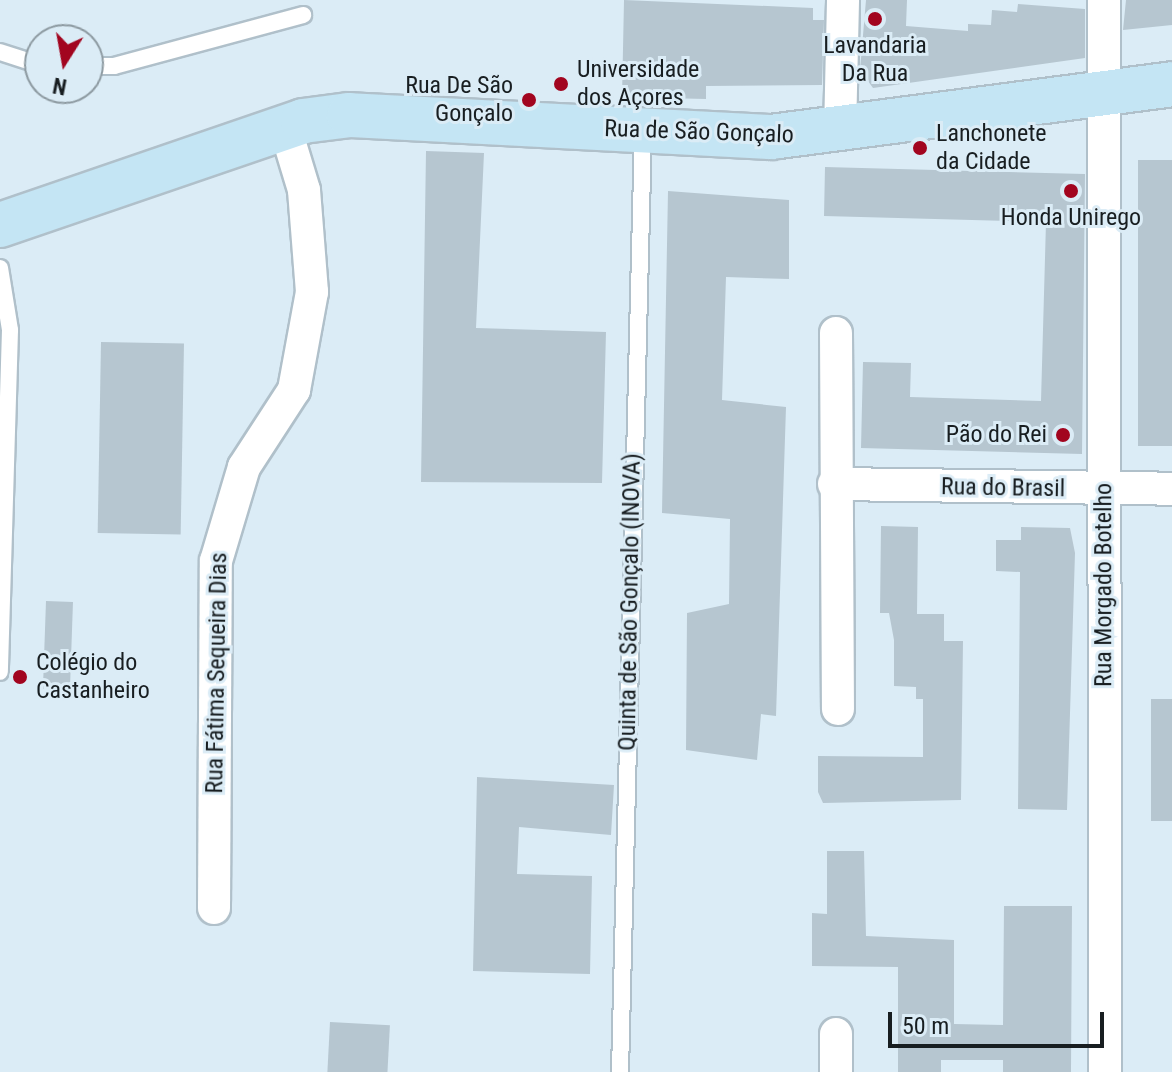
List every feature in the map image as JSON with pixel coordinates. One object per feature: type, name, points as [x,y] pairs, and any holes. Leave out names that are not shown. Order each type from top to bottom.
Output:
[{"type":"main road","name":"Rua de São Gonçalo","points":[[0,225],[285,127],[349,115],[412,114],[643,132],[840,133],[1099,99],[1172,84]]},
{"type":"street","points":[[840,133],[843,0]]},
{"type":"street","name":"Rua Morgado Botelho","points":[[1104,0],[1099,99],[1105,1072]]},
{"type":"street","name":"Rua Fátima Sequeira Dias","points":[[214,908],[216,561],[244,467],[294,390],[312,292],[304,190],[285,127]]},
{"type":"street","points":[[836,333],[834,484],[838,709]]},
{"type":"street","name":"Rua do Brasil","points":[[834,484],[1172,489]]},
{"type":"street","points":[[836,1034],[836,1072]]},
{"type":"lane","points":[[104,66],[114,66],[303,15]]},
{"type":"lane","points":[[0,52],[24,60]]},
{"type":"lane","name":"Quinta de São Gonçalo (INOVA)","points":[[620,1072],[643,132]]},
{"type":"lane","points":[[0,268],[10,330],[0,672]]},
{"type":"building","points":[[624,0],[813,8],[813,20],[824,20],[822,85],[706,86],[706,99],[622,97]]},
{"type":"building","points":[[866,0],[907,0],[906,26],[968,31],[968,24],[991,25],[992,10],[1017,12],[1018,4],[1085,9],[1085,58],[873,88],[860,70]]},
{"type":"building","points":[[1126,0],[1172,0],[1172,25],[1123,30]]},
{"type":"building","points":[[426,151],[484,153],[476,328],[606,332],[602,483],[421,482]]},
{"type":"building","points":[[1138,160],[1172,160],[1172,446],[1138,446]]},
{"type":"building","points":[[825,167],[1085,174],[1082,454],[861,448],[863,362],[911,363],[910,397],[1041,401],[1046,222],[824,216]]},
{"type":"building","points":[[668,191],[789,200],[789,279],[726,277],[722,400],[786,407],[776,716],[761,714],[757,760],[686,750],[687,613],[729,604],[730,519],[662,513]]},
{"type":"building","points":[[101,342],[184,343],[181,534],[98,533]]},
{"type":"building","points":[[881,526],[918,527],[917,614],[944,614],[944,641],[963,641],[961,800],[823,803],[818,792],[818,756],[923,757],[923,699],[916,699],[916,687],[894,686],[894,640],[889,613],[880,613]]},
{"type":"building","points":[[1021,527],[1070,528],[1075,553],[1067,810],[1018,809],[1020,572],[996,571],[996,540],[1021,540]]},
{"type":"building","points":[[46,601],[73,602],[70,690],[43,689]]},
{"type":"building","points":[[1151,699],[1172,699],[1172,821],[1151,821]]},
{"type":"building","points":[[477,777],[614,785],[611,835],[519,827],[517,874],[592,876],[590,974],[473,971]]},
{"type":"building","points":[[827,851],[864,851],[866,936],[954,940],[954,1024],[1003,1025],[1004,906],[1072,906],[1071,1072],[1003,1072],[1003,1060],[941,1060],[941,1072],[898,1072],[898,967],[812,966],[812,913],[827,914]]},
{"type":"building","points":[[330,1022],[390,1025],[387,1072],[327,1072]]},
{"type":"place","name":"Lavandaria Da Rua","points":[[875,19]]},
{"type":"place","name":"Universidade dos Açores","points":[[561,84]]},
{"type":"place","name":"Rua De São Gonçalo","points":[[529,100]]},
{"type":"place","name":"Lanchonete da Cidade","points":[[920,148]]},
{"type":"place","name":"Honda Unirego","points":[[1071,191]]},
{"type":"place","name":"Pão do Rei","points":[[1063,435]]},
{"type":"place","name":"Colégio do Castanheiro","points":[[20,677]]}]
